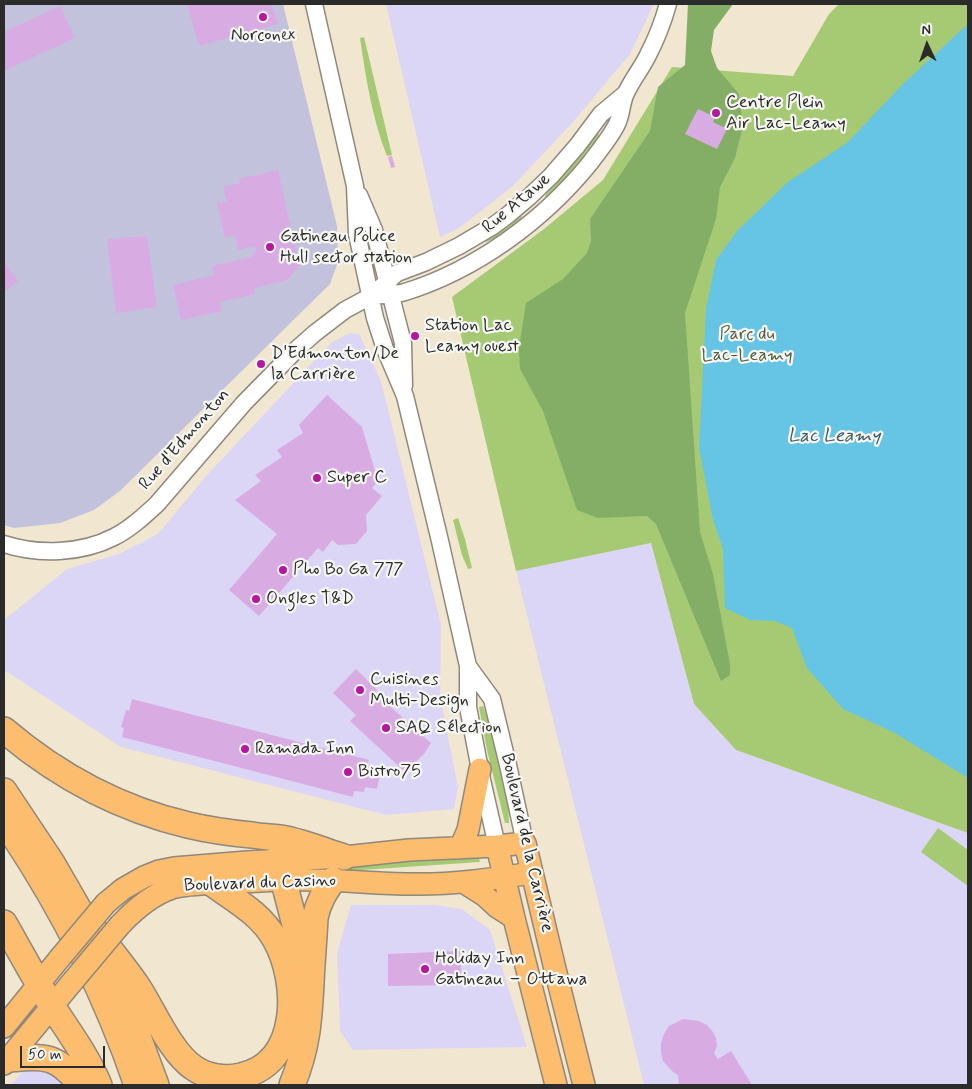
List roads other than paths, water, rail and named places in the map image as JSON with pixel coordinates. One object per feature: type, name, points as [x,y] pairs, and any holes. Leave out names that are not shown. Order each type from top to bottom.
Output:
[{"type":"highway","points":[[4,730],[27,749],[67,776],[135,808],[187,825],[285,839],[344,856]]},
{"type":"highway","points":[[4,790],[83,915],[123,998],[156,1085]]},
{"type":"highway","points":[[4,821],[43,882],[82,952],[111,1016],[137,1085]]},
{"type":"highway","points":[[279,870],[311,985]]},
{"type":"highway","points":[[292,1085],[301,1062],[310,1014],[317,908],[320,899],[333,880]]},
{"type":"highway","points":[[83,915],[137,987],[174,1048],[184,1060],[194,1068],[214,1076],[228,1078],[243,1076],[258,1069],[272,1059],[284,1040],[290,1016],[288,979],[280,950],[266,925],[252,911],[213,884]]},
{"type":"highway","points":[[4,923],[52,1006],[79,1046],[99,1085]]},
{"type":"highway","points":[[6,1062],[34,1057],[51,1060],[71,1073],[81,1085]]},
{"type":"main road","points":[[460,848],[468,830],[480,769]]},
{"type":"main road","name":"Boulevard du Casino","points":[[6,1062],[120,925],[140,906],[162,892],[185,886],[213,884],[344,856],[525,843]]},
{"type":"main road","name":"Boulevard de la Carrière","points":[[525,843],[584,1085]]},
{"type":"main road","name":"Boulevard de la Carrière","points":[[497,846],[556,1085]]},
{"type":"main road","name":"Boulevard du Casino","points":[[4,1027],[106,903],[130,884],[144,876],[159,871],[180,867],[279,870],[333,880],[412,884],[465,883],[532,873]]},
{"type":"main road","points":[[465,883],[484,895],[497,908],[514,918]]},
{"type":"street","name":"Boulevard de la Carrière","points":[[314,4],[355,186],[357,234],[375,318],[385,349],[405,396],[468,666],[468,707],[497,846]]},
{"type":"street","name":"Rue Atawe","points":[[388,288],[397,273],[432,259],[493,226],[539,188],[563,162],[601,114],[625,94],[654,43],[668,4]]},
{"type":"street","name":"Boulevard de la Carrière","points":[[355,186],[374,230],[403,343],[405,396]]},
{"type":"street","points":[[371,296],[388,288]]},
{"type":"street","name":"Rue d'Edmonton","points":[[4,544],[38,551],[68,550],[103,542],[127,529],[157,504],[244,403],[298,348],[331,320],[371,296]]},
{"type":"street","name":"Boulevard de la Carrière","points":[[468,666],[492,699],[510,770],[525,843]]},
{"type":"water","name":"Lac Leamy","points":[[968,24],[968,778],[895,733],[843,709],[807,668],[792,628],[775,621],[750,620],[725,608],[723,549],[713,520],[699,448],[706,309],[716,260],[738,230],[788,182],[847,143],[903,84]]},
{"type":"place","name":"Norconex","points":[[263,17]]},
{"type":"place","name":"Centre Plein Air Lac-Leamy","points":[[716,113]]},
{"type":"place","name":"Gatineau Police Hull sector station","points":[[270,247]]},
{"type":"place","name":"Station Lac Leamy ouest","points":[[415,336]]},
{"type":"place","name":"D'Edmonton/De la Carrière","points":[[261,364]]},
{"type":"place","name":"Super C","points":[[317,478]]},
{"type":"place","name":"Pho Bo Ga 777","points":[[283,570]]},
{"type":"place","name":"Ongles T&D","points":[[256,599]]},
{"type":"place","name":"Cuisines Multi-Design","points":[[360,690]]},
{"type":"place","name":"SAQ Sélection","points":[[386,728]]},
{"type":"place","name":"Ramada Inn","points":[[245,749]]},
{"type":"place","name":"Bistro75","points":[[348,772]]},
{"type":"place","name":"Holiday Inn Gatineau – Ottawa","points":[[425,969]]},
{"type":"park label","name":"Parc du Lac-Leamy","points":[[747,345]]}]
